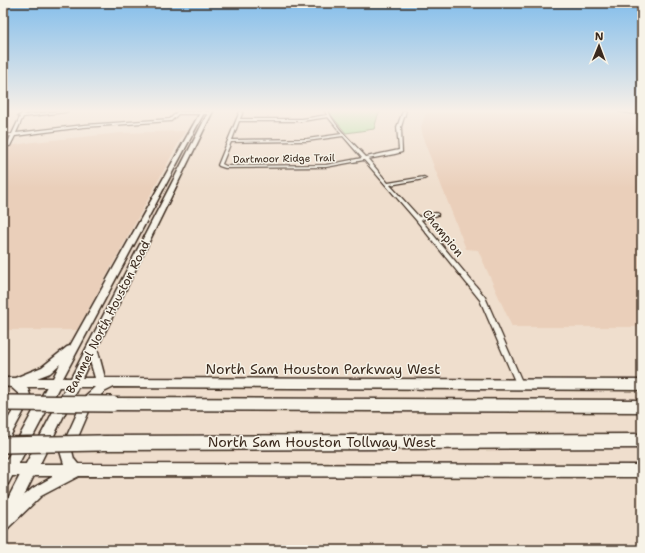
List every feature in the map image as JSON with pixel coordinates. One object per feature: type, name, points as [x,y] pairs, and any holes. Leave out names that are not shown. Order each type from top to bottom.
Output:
[{"type":"highway","points":[[4,403],[642,406]]},
{"type":"highway","name":"North Sam Houston Tollway West","points":[[3,445],[100,443],[642,441]]},
{"type":"main road","name":"Bammel North Houston Road","points":[[5,473],[76,346],[188,137]]},
{"type":"main road","name":"Bammel North Houston Road","points":[[3,523],[198,137]]},
{"type":"main road","points":[[173,165],[183,166]]},
{"type":"main road","points":[[144,218],[157,218]]},
{"type":"main road","points":[[8,382],[46,370],[76,346]]},
{"type":"main road","points":[[76,471],[69,462],[66,451],[89,399],[106,383],[95,362],[92,348]]},
{"type":"main road","points":[[3,438],[26,398],[24,392],[8,382]]},
{"type":"main road","name":"North Sam Houston Parkway West","points":[[8,382],[642,385]]},
{"type":"main road","points":[[5,473],[30,471],[642,472]]},
{"type":"main road","points":[[3,523],[37,492],[76,471]]},
{"type":"street","points":[[8,145],[11,137]]},
{"type":"street","points":[[231,137],[229,141],[307,140],[331,137]]},
{"type":"street","name":"Champion","points":[[346,137],[418,219],[483,299],[519,384]]},
{"type":"street","name":"Dartmoor Ridge Trail","points":[[229,141],[220,165],[225,167],[326,166],[343,164],[401,151],[400,137]]},
{"type":"street","points":[[388,184],[424,178]]},
{"type":"street","points":[[418,219],[436,214]]},
{"type":"shaded area","points":[[84,137],[182,137],[77,330],[3,330],[3,147],[33,142]]},
{"type":"shaded area","points":[[423,137],[642,137],[642,327],[512,327],[478,250],[466,249]]}]
